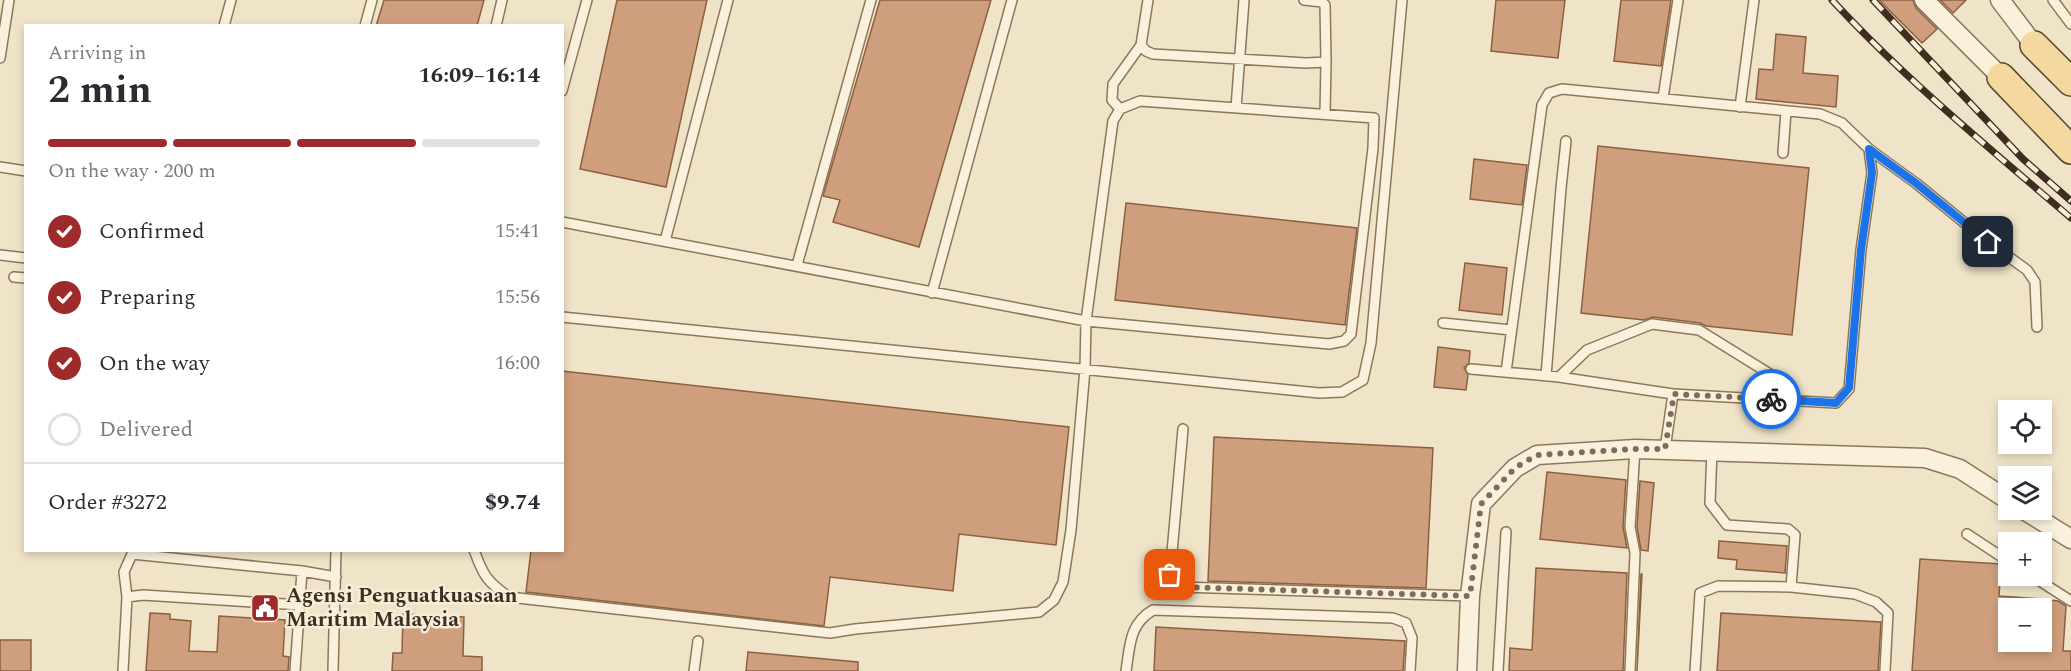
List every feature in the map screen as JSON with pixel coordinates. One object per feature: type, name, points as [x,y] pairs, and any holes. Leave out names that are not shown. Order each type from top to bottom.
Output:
[{"type":"main road","points":[[2034,45],[2071,82]]},
{"type":"main road","points":[[2001,77],[2071,150]]},
{"type":"street","points":[[1924,0],[2001,77]]},
{"type":"street","points":[[2000,0],[2034,45]]},
{"type":"street","points":[[1467,671],[1470,596],[1481,504],[1515,468],[1537,455],[1665,449],[1925,458],[1959,470],[1998,494]]},
{"type":"street","points":[[2040,520],[2071,539]]},
{"type":"lane","points":[[0,58],[9,0]]},
{"type":"lane","points":[[225,24],[231,0]]},
{"type":"lane","points":[[366,24],[372,0]]},
{"type":"lane","points":[[496,24],[502,0]]},
{"type":"lane","points":[[564,84],[587,0]]},
{"type":"lane","points":[[665,241],[728,0]]},
{"type":"lane","points":[[796,265],[871,0]]},
{"type":"lane","points":[[932,293],[1012,0]]},
{"type":"lane","points":[[1120,108],[1112,100],[1113,84],[1141,45],[1148,0]]},
{"type":"lane","points":[[1236,108],[1244,0]]},
{"type":"lane","points":[[1304,0],[1322,2],[1325,5],[1325,114]]},
{"type":"lane","points":[[564,317],[1319,393],[1342,392],[1363,380],[1371,343],[1402,0]]},
{"type":"lane","points":[[1663,98],[1678,0]]},
{"type":"lane","points":[[1740,107],[1754,0]]},
{"type":"lane","points":[[2053,0],[2071,24]]},
{"type":"lane","points":[[1141,45],[1153,54],[1306,63],[1326,62]]},
{"type":"lane","points":[[1506,372],[1542,105],[1549,93],[1562,89],[1820,114],[1842,123],[1869,149],[2027,270],[2035,282],[2037,327]]},
{"type":"lane","points":[[475,552],[483,574],[509,597],[830,633],[855,628],[1039,612],[1054,600],[1063,582],[1071,530],[1085,369],[1086,321],[1113,121],[1120,108],[1140,101],[1374,118],[1373,148],[1351,334],[1344,341],[1329,344],[1086,321],[564,222]]},
{"type":"lane","points":[[1783,153],[1786,111]]},
{"type":"lane","points":[[1546,376],[1566,141]]},
{"type":"lane","points":[[1471,369],[1559,377],[1674,394],[1836,403],[1849,388],[1861,250],[1872,173],[1869,149]]},
{"type":"lane","points":[[0,167],[24,171]]},
{"type":"lane","points":[[0,255],[24,258]]},
{"type":"lane","points":[[14,277],[24,278]]},
{"type":"lane","points":[[1443,323],[1510,330]]},
{"type":"lane","points":[[1559,377],[1587,350],[1652,324],[1699,330],[1786,384],[1792,400]]},
{"type":"lane","points":[[1665,449],[1674,394]]},
{"type":"lane","points":[[1183,429],[1170,575],[1180,587],[1470,596]]},
{"type":"lane","points":[[1630,671],[1635,553],[1630,527],[1635,449]]},
{"type":"lane","points":[[1712,450],[1710,503],[1727,525],[1788,529],[1795,535],[1791,587]]},
{"type":"lane","points":[[1498,671],[1506,532]]},
{"type":"lane","points":[[1967,534],[1998,554]]},
{"type":"lane","points":[[333,671],[336,552]]},
{"type":"lane","points":[[123,671],[127,597],[124,572],[132,554],[302,571],[336,577]]},
{"type":"lane","points":[[295,671],[302,571]]},
{"type":"lane","points":[[1695,671],[1700,592],[1718,586],[1791,587],[1855,594],[1876,602],[1888,613],[1885,671]]},
{"type":"lane","points":[[2048,586],[2071,601]]},
{"type":"lane","points":[[127,597],[143,595],[300,605]]},
{"type":"lane","points":[[1126,671],[1133,631],[1142,617],[1153,610],[1393,618],[1406,623],[1412,638],[1410,671]]},
{"type":"lane","points":[[694,671],[698,641]]},
{"type":"building","points":[[384,0],[484,0],[478,24],[377,24]]},
{"type":"building","points":[[617,0],[707,0],[666,187],[580,169]]},
{"type":"building","points":[[880,0],[991,0],[919,247],[833,222],[840,200],[823,196]]},
{"type":"building","points":[[1496,0],[1565,0],[1558,58],[1491,51]]},
{"type":"building","points":[[1621,0],[1671,0],[1661,66],[1614,61]]},
{"type":"building","points":[[1879,0],[1913,0],[1916,8],[1937,29],[1922,43]]},
{"type":"building","points":[[1940,0],[1966,0],[1953,13]]},
{"type":"building","points":[[1776,34],[1806,37],[1803,73],[1838,76],[1836,107],[1756,99],[1759,69],[1773,70]]},
{"type":"building","points":[[1598,146],[1809,168],[1792,335],[1706,326],[1700,323],[1653,317],[1644,320],[1581,313]]},
{"type":"building","points":[[1474,159],[1527,165],[1522,205],[1470,199]]},
{"type":"building","points":[[1126,203],[1357,228],[1345,325],[1115,300]]},
{"type":"building","points":[[1465,263],[1507,268],[1502,315],[1459,310]]},
{"type":"building","points":[[1438,347],[1470,351],[1469,363],[1464,368],[1468,375],[1466,390],[1434,387]]},
{"type":"building","points":[[564,371],[1069,427],[1056,545],[959,534],[953,591],[830,577],[824,626],[526,592],[531,552],[564,552]]},
{"type":"building","points":[[1214,437],[1433,448],[1426,588],[1208,581]]},
{"type":"building","points":[[1547,472],[1626,480],[1623,527],[1627,548],[1540,539]]},
{"type":"building","points":[[1640,481],[1654,483],[1648,551],[1641,550],[1637,527]]},
{"type":"building","points":[[1719,541],[1787,546],[1785,573],[1736,569],[1737,560],[1718,558]]},
{"type":"building","points":[[1920,559],[1998,564],[1999,596],[2027,598],[1998,598],[1998,652],[2052,652],[2052,600],[2066,606],[2063,651],[2071,651],[2071,671],[1912,671]]},
{"type":"building","points":[[1536,568],[1627,573],[1623,671],[1509,671],[1510,648],[1532,650]]},
{"type":"building","points":[[1641,574],[1642,574],[1637,671]]},
{"type":"building","points":[[150,613],[170,614],[170,619],[191,621],[189,651],[217,652],[219,616],[285,620],[283,656],[289,657],[288,671],[146,671]]},
{"type":"building","points":[[1721,613],[1881,622],[1878,671],[1717,671]]},
{"type":"building","points":[[403,614],[464,617],[463,656],[482,657],[482,671],[392,671],[393,653],[402,653]]},
{"type":"building","points":[[1156,627],[1405,641],[1403,671],[1154,671]]},
{"type":"building","points":[[0,640],[31,640],[31,671],[0,671]]},
{"type":"building","points":[[748,652],[858,662],[858,671],[746,671]]},
{"type":"railway","points":[[1832,0],[1918,85],[2071,218]]},
{"type":"railway","points":[[1873,0],[2023,159],[2071,201]]},
{"type":"way so far","points":[[1170,575],[1180,587],[1470,596],[1481,504],[1515,468],[1537,455],[1665,449],[1674,394],[1771,399]]},
{"type":"place","name":"Agensi Penguatkuasaan Maritim Malaysia","points":[[265,608]]},
{"type":"route","points":[[1771,399],[1836,403],[1849,388],[1861,250],[1872,173],[1869,149],[1917,184],[1988,242]]}]
